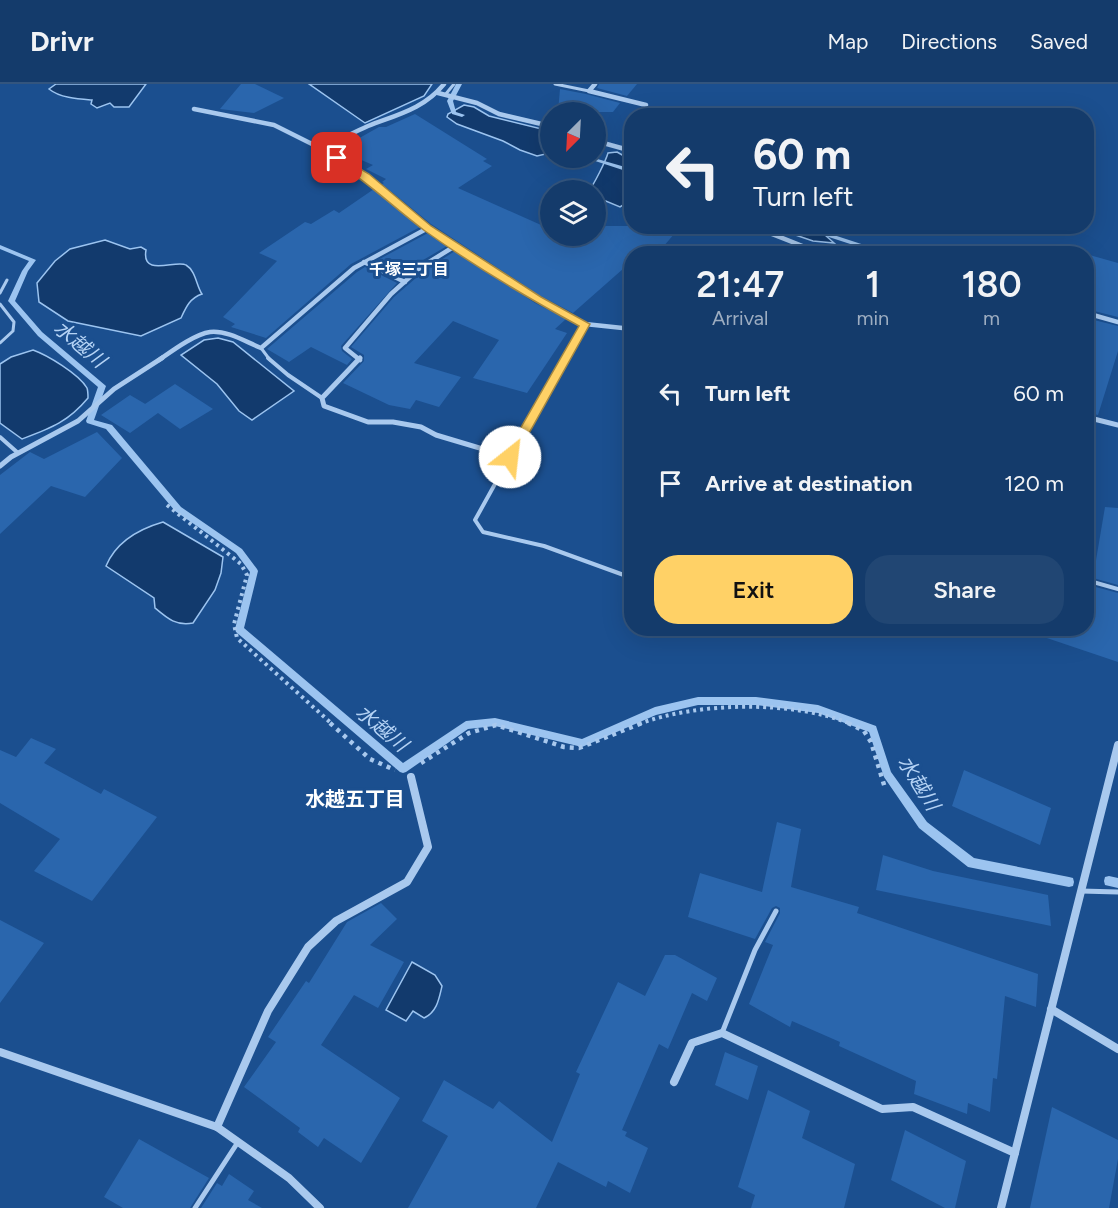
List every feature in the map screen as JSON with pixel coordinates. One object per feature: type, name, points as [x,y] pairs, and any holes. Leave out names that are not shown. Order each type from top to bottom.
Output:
[{"type":"street","points":[[322,149],[368,127],[418,108],[438,93],[444,84]]},
{"type":"street","points":[[594,84],[589,91],[646,105]]},
{"type":"street","points":[[438,93],[477,104],[499,114],[540,124]]},
{"type":"street","points":[[194,109],[274,125],[322,149],[366,176],[428,228],[537,299],[585,324],[624,328]]},
{"type":"street","points":[[606,144],[624,149]]},
{"type":"street","points":[[0,466],[18,453],[78,421],[114,389],[193,339],[210,332],[230,334],[261,348],[354,268],[428,228]]},
{"type":"street","points":[[772,234],[802,246]]},
{"type":"street","points":[[455,246],[421,267],[391,294],[345,348],[361,359],[322,398],[324,406],[368,422],[393,422],[421,427],[436,435],[510,457],[585,324]]},
{"type":"street","points":[[364,262],[405,282]]},
{"type":"street","points":[[1094,315],[1118,322]]},
{"type":"street","points":[[1094,419],[1118,425]]},
{"type":"street","points":[[1001,1208],[1118,745]]},
{"type":"street","points":[[217,1127],[268,1011],[308,947],[336,921],[407,882],[428,847],[411,777]]},
{"type":"street","points":[[1051,1009],[1118,1049]]},
{"type":"street","points":[[674,1082],[692,1043],[722,1033],[882,1108],[913,1107],[1015,1153]]},
{"type":"street","points":[[0,1052],[217,1127],[289,1178],[320,1208]]},
{"type":"lane","points":[[445,95],[454,84]]},
{"type":"lane","points":[[555,84],[589,91]]},
{"type":"lane","points":[[0,293],[7,280]]},
{"type":"lane","points":[[0,304],[14,322],[13,331],[0,343]]},
{"type":"lane","points":[[261,348],[272,362],[322,398]]},
{"type":"lane","points":[[0,437],[18,453]]},
{"type":"lane","points":[[510,457],[475,520],[483,532],[544,546],[624,575]]},
{"type":"lane","points":[[1094,582],[1118,589]]},
{"type":"lane","points":[[1081,891],[1118,892]]},
{"type":"lane","points":[[722,1033],[755,950],[776,912]]},
{"type":"lane","points":[[195,1208],[238,1142]]},
{"type":"path","points":[[167,505],[241,564],[247,575],[234,624],[237,638],[370,759],[411,777],[422,763],[469,733],[496,725],[564,747],[579,748],[660,716],[714,708],[756,706],[815,714],[848,723],[864,731],[871,742],[885,788]]},
{"type":"water","points":[[56,84],[146,84],[129,107],[114,107],[110,103],[97,108],[91,104],[92,100],[64,96],[49,89]]},
{"type":"water","points":[[309,84],[432,84],[424,96],[365,123]]},
{"type":"water","points":[[464,105],[474,107],[489,116],[540,129],[540,155],[520,150],[503,141],[457,124],[447,117],[448,114]]},
{"type":"water","points":[[617,152],[624,156],[624,204],[620,207],[606,201],[606,180],[596,180],[602,168],[606,168],[608,153]]},
{"type":"water","points":[[792,234],[824,234],[834,243],[813,241]]},
{"type":"water","points":[[105,240],[130,249],[141,247],[146,250],[149,263],[154,265],[186,265],[192,271],[202,294],[191,300],[181,318],[141,336],[68,321],[39,302],[37,283],[55,261],[70,249]]},
{"type":"water","points":[[218,338],[233,342],[294,391],[252,420],[239,411],[217,384],[181,355],[204,340]]},
{"type":"water","points":[[33,350],[77,377],[87,388],[88,398],[73,413],[58,423],[22,439],[0,423],[0,364],[11,357]]},
{"type":"water","points":[[163,522],[223,557],[221,573],[215,590],[193,623],[177,622],[168,618],[155,608],[154,598],[106,566],[122,543],[145,528]]},
{"type":"water","points":[[412,962],[435,975],[442,986],[437,1005],[432,1012],[424,1018],[413,1011],[406,1021],[386,1010]]},
{"type":"building","points":[[241,84],[255,84],[284,98],[254,113],[220,109]]},
{"type":"building","points":[[599,84],[637,84],[627,96],[597,88]]},
{"type":"building","points":[[560,89],[620,103],[613,112],[606,112],[606,102],[559,102]]},
{"type":"building","points":[[415,114],[487,159],[483,161],[492,166],[458,188],[540,225],[540,246],[606,246],[606,226],[624,226],[624,234],[674,234],[664,246],[624,246],[624,268],[573,313],[539,295],[431,224],[382,184],[386,179],[366,169],[373,165],[338,150],[379,127],[386,127]]},
{"type":"building","points":[[374,189],[420,227],[351,264],[266,338],[231,327],[235,324],[223,317],[277,261],[259,253],[305,222],[311,224],[334,210],[339,213]]},
{"type":"building","points":[[428,233],[447,246],[418,263],[404,276],[374,262]]},
{"type":"building","points":[[455,251],[535,303],[566,319],[555,329],[567,333],[527,393],[473,378],[499,340],[453,321],[414,363],[461,377],[439,407],[416,400],[410,409],[389,405],[343,383],[364,361],[364,355],[351,347],[394,297],[424,271]]},
{"type":"building","points":[[1094,256],[1118,263],[1118,317],[1094,311]]},
{"type":"building","points":[[365,267],[397,283],[341,346],[342,351],[352,359],[347,365],[311,347],[289,362],[267,349],[357,272]]},
{"type":"building","points":[[1094,320],[1118,326],[1118,351],[1098,415],[1094,414]]},
{"type":"building","points":[[175,384],[213,409],[180,429],[158,413],[130,433],[101,415],[130,395],[145,404]]},
{"type":"building","points":[[97,432],[122,458],[85,497],[51,486],[0,534],[0,475],[30,452],[44,459]]},
{"type":"building","points":[[1105,507],[1118,508],[1118,585],[1094,578]]},
{"type":"building","points":[[1094,587],[1118,593],[1118,662],[1041,636],[1094,636]]},
{"type":"building","points":[[31,738],[56,749],[44,763],[101,794],[104,789],[157,817],[92,901],[34,871],[60,839],[0,803],[0,750],[16,757]]},
{"type":"building","points":[[964,770],[1051,808],[1040,845],[952,806]]},
{"type":"building","points":[[777,822],[801,829],[791,887],[859,907],[857,913],[1038,974],[1036,1007],[1005,996],[997,1079],[993,1078],[990,1112],[968,1103],[967,1114],[914,1094],[916,1081],[839,1046],[840,1042],[792,1021],[790,1027],[749,1004],[773,945],[765,942],[780,913],[780,908],[776,906],[772,908],[755,939],[688,917],[700,873],[762,892]]},
{"type":"building","points":[[883,855],[933,871],[1048,895],[1051,926],[876,890]]},
{"type":"building","points":[[381,903],[397,919],[370,945],[404,962],[378,1008],[354,995],[321,1045],[400,1098],[361,1163],[324,1138],[318,1147],[298,1132],[300,1128],[244,1087],[276,1042],[268,1037],[306,981],[309,983],[347,922]]},
{"type":"building","points":[[0,920],[44,943],[0,1003]]},
{"type":"building","points":[[665,955],[675,955],[717,978],[707,1001],[692,993],[668,1049],[659,1044],[622,1130],[627,1132],[625,1136],[648,1148],[630,1193],[608,1181],[606,1187],[558,1162],[536,1208],[408,1208],[448,1136],[422,1121],[444,1080],[493,1109],[499,1101],[552,1142],[580,1074],[576,1072],[618,982],[645,996]]},
{"type":"building","points":[[725,1052],[758,1066],[748,1100],[715,1085]]},
{"type":"building","points":[[768,1090],[810,1111],[802,1138],[855,1164],[844,1208],[751,1208],[755,1195],[738,1187]]},
{"type":"building","points":[[1052,1107],[1118,1140],[1118,1159],[1109,1208],[1030,1208]]},
{"type":"building","points":[[905,1130],[966,1161],[955,1208],[945,1208],[891,1180]]},
{"type":"building","points":[[139,1139],[209,1178],[190,1208],[123,1208],[104,1197]]},
{"type":"building","points":[[229,1174],[254,1191],[248,1200],[262,1208],[201,1208],[217,1183],[222,1186]]},
{"type":"waterway","points":[[459,84],[450,101],[454,113],[462,115]]},
{"type":"waterway","points":[[606,163],[624,169]]},
{"type":"waterway","points":[[824,234],[863,246]]},
{"type":"waterway","name":"水越川","points":[[0,247],[33,260],[25,271],[11,301],[40,334],[102,386],[90,421],[109,427],[178,509],[239,551],[254,571],[239,629],[403,769],[466,725],[495,722],[582,743],[655,711],[698,701],[756,701],[818,709],[873,729],[887,774],[923,825],[972,863],[1069,882]]},
{"type":"waterway","name":"水越川","points":[[1109,881],[1118,883]]},
{"type":"district","name":"千塚三丁目","points":[[409,269]]},
{"type":"district","name":"水越五丁目","points":[[355,799]]},
{"type":"route","points":[[337,158],[366,176],[428,228],[537,299],[585,324],[510,457]]}]
